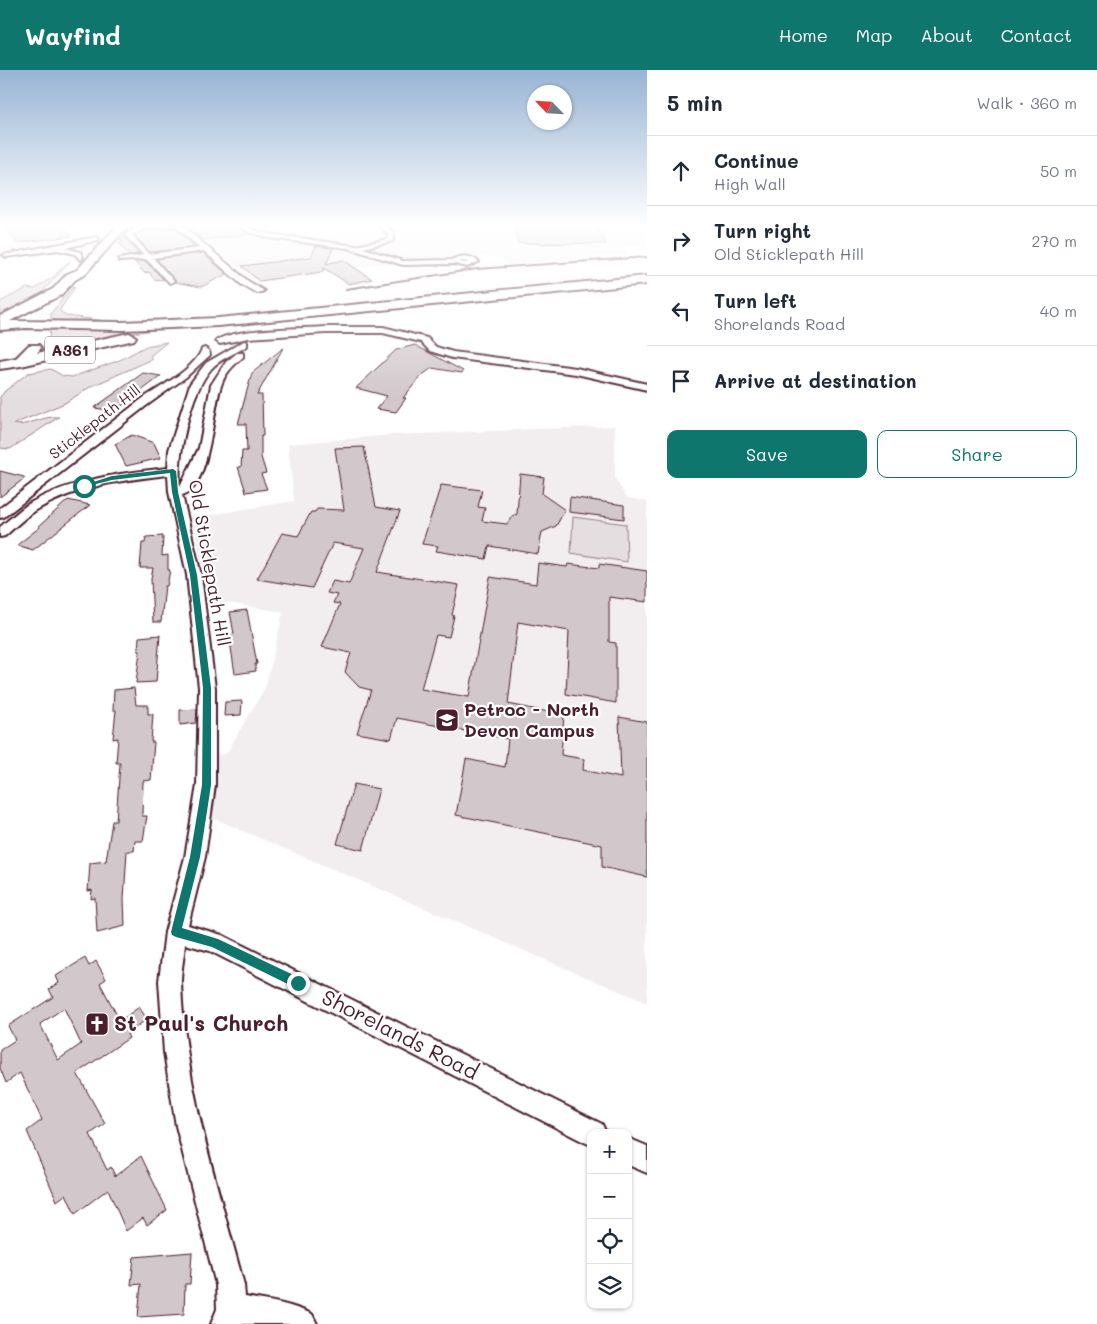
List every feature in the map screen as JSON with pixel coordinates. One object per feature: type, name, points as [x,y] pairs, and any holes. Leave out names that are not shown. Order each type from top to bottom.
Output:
[{"type":"main road","points":[[0,321],[57,292],[66,283]]},
{"type":"main road","name":"A361","points":[[22,361],[181,326],[621,283]]},
{"type":"main road","points":[[0,381],[42,339],[40,325],[56,300],[57,292]]},
{"type":"main road","points":[[0,326],[40,325]]},
{"type":"main road","name":"A361","points":[[40,325],[181,326]]},
{"type":"main road","points":[[0,365],[22,361]]},
{"type":"street","points":[[242,290],[256,289],[244,283]]},
{"type":"street","name":"Sticklepath Hill","points":[[0,514],[184,374],[202,359],[211,344],[248,335],[325,330],[384,330],[424,340],[434,349],[452,354],[576,371],[647,388]]},
{"type":"street","points":[[175,492],[188,487],[204,449],[216,381],[231,361],[266,340]]},
{"type":"street","name":"Old Sticklepath Hill","points":[[229,1317],[230,1285],[189,1126],[176,1052],[170,981],[176,932],[195,857],[206,785],[207,688],[194,575],[175,492],[173,471],[175,450],[195,384],[209,366],[244,344]]},
{"type":"street","points":[[0,532],[40,503],[69,490],[112,478],[173,471]]},
{"type":"street","name":"Shorelands Road","points":[[176,932],[214,942],[587,1130]]},
{"type":"street","points":[[632,1153],[647,1160]]},
{"type":"street","points":[[229,1317],[284,1318],[302,1324]]},
{"type":"shaded area","points":[[45,283],[51,283],[43,291],[42,296],[0,318],[0,302],[27,288],[35,289]]},
{"type":"shaded area","points":[[75,287],[60,311],[66,316],[124,323],[57,322],[51,318],[51,313],[72,288]]},
{"type":"shaded area","points":[[50,326],[181,326],[119,335],[34,356],[44,347],[48,340]]},
{"type":"shaded area","points":[[167,342],[150,356],[153,359],[90,387],[65,403],[14,424],[18,425],[59,417],[10,449],[0,448],[0,397],[28,373],[51,369],[63,376],[72,377],[120,360],[146,346]]},
{"type":"shaded area","name":"Petroc - North Devon Campus","points":[[615,426],[615,478],[627,498],[647,501],[647,1003],[213,818],[215,755],[226,754],[266,686],[283,612],[228,603],[212,605],[192,518],[294,501],[288,444],[392,435]]},
{"type":"shaded area","points":[[573,517],[626,524],[627,562],[571,553]]},
{"type":"building","points":[[178,283],[210,283],[201,287]]},
{"type":"building","points":[[415,345],[463,371],[462,373],[432,368],[421,376],[403,398],[406,398],[396,412],[376,409],[387,396],[356,388],[396,350]]},
{"type":"building","points":[[283,348],[257,395],[262,395],[263,436],[261,436],[261,457],[266,473],[261,474],[267,489],[246,492],[238,467],[241,467],[242,451],[247,451],[246,424],[238,424],[252,373]]},
{"type":"building","points":[[143,373],[161,376],[115,411],[94,408]]},
{"type":"building","points":[[132,435],[154,443],[161,458],[126,466],[115,444]]},
{"type":"building","points":[[364,447],[376,507],[400,511],[377,572],[459,585],[449,637],[436,635],[421,689],[469,697],[490,577],[536,584],[538,563],[567,567],[568,564],[599,568],[599,564],[647,571],[647,602],[609,597],[609,642],[616,643],[616,703],[566,694],[569,631],[518,622],[508,704],[564,715],[561,755],[584,759],[583,770],[621,778],[619,717],[647,722],[647,877],[602,867],[602,845],[456,815],[466,759],[505,767],[508,739],[397,718],[391,739],[357,733],[371,690],[359,687],[345,672],[351,653],[322,647],[340,604],[333,603],[337,595],[327,593],[333,581],[349,584],[364,548],[333,543],[312,588],[257,579],[282,533],[298,536],[311,512],[315,512],[317,509],[344,510],[335,448]]},
{"type":"building","points":[[0,471],[25,478],[0,497]]},
{"type":"building","points":[[520,474],[544,477],[542,494],[565,510],[556,526],[542,532],[538,554],[489,546],[486,559],[436,551],[438,546],[422,544],[441,485],[482,490],[478,507],[485,508],[482,521],[507,524],[512,516],[517,514]]},
{"type":"building","points":[[570,497],[624,505],[624,519],[569,512]]},
{"type":"building","points":[[68,500],[90,505],[33,550],[17,545],[40,527],[38,527]]},
{"type":"building","points":[[163,536],[162,556],[168,555],[168,570],[170,570],[167,586],[165,586],[161,622],[153,622],[151,579],[153,568],[140,568],[142,543],[145,543],[146,537]]},
{"type":"building","points":[[247,610],[257,664],[255,664],[256,671],[235,674],[229,635],[234,634],[230,612]]},
{"type":"building","points":[[160,635],[156,682],[136,683],[140,651],[138,651],[139,637]]},
{"type":"building","points":[[134,688],[136,705],[148,705],[148,714],[153,714],[151,742],[154,742],[151,780],[143,781],[142,816],[147,816],[143,841],[135,841],[134,851],[127,851],[124,899],[125,926],[97,933],[95,898],[91,899],[92,890],[88,891],[90,863],[106,861],[112,821],[116,821],[120,763],[116,763],[118,738],[113,739],[116,710],[113,710],[114,690]]},
{"type":"building","points":[[242,701],[241,715],[224,716],[225,702]]},
{"type":"building","points":[[197,709],[196,723],[180,725],[180,710]]},
{"type":"building","points":[[354,784],[379,789],[363,850],[337,844]]},
{"type":"building","points":[[85,958],[89,966],[96,961],[106,979],[100,983],[120,1021],[139,1007],[147,1019],[127,1034],[129,1038],[77,1073],[105,1124],[90,1134],[107,1170],[111,1167],[115,1176],[141,1156],[167,1210],[147,1225],[143,1218],[126,1231],[108,1189],[75,1214],[66,1194],[57,1201],[27,1131],[42,1120],[20,1073],[6,1083],[0,1068],[0,1050],[15,1040],[8,1026],[53,997],[49,989],[59,983],[56,976]],"holes":[[[64,1008],[81,1044],[58,1060],[40,1024]]]},
{"type":"building","points":[[192,1252],[190,1284],[185,1284],[184,1314],[138,1317],[141,1284],[131,1285],[134,1257]]},
{"type":"railway","points":[[346,289],[388,283]]},
{"type":"place","name":"Petroc - North Devon Campus","points":[[447,720]]},
{"type":"place","name":"St Paul's Church","points":[[97,1024]]},
{"type":"route","points":[[84,486],[112,478],[173,471],[175,492],[194,575],[207,688],[206,785],[195,857],[176,932],[214,942],[298,983]]}]
